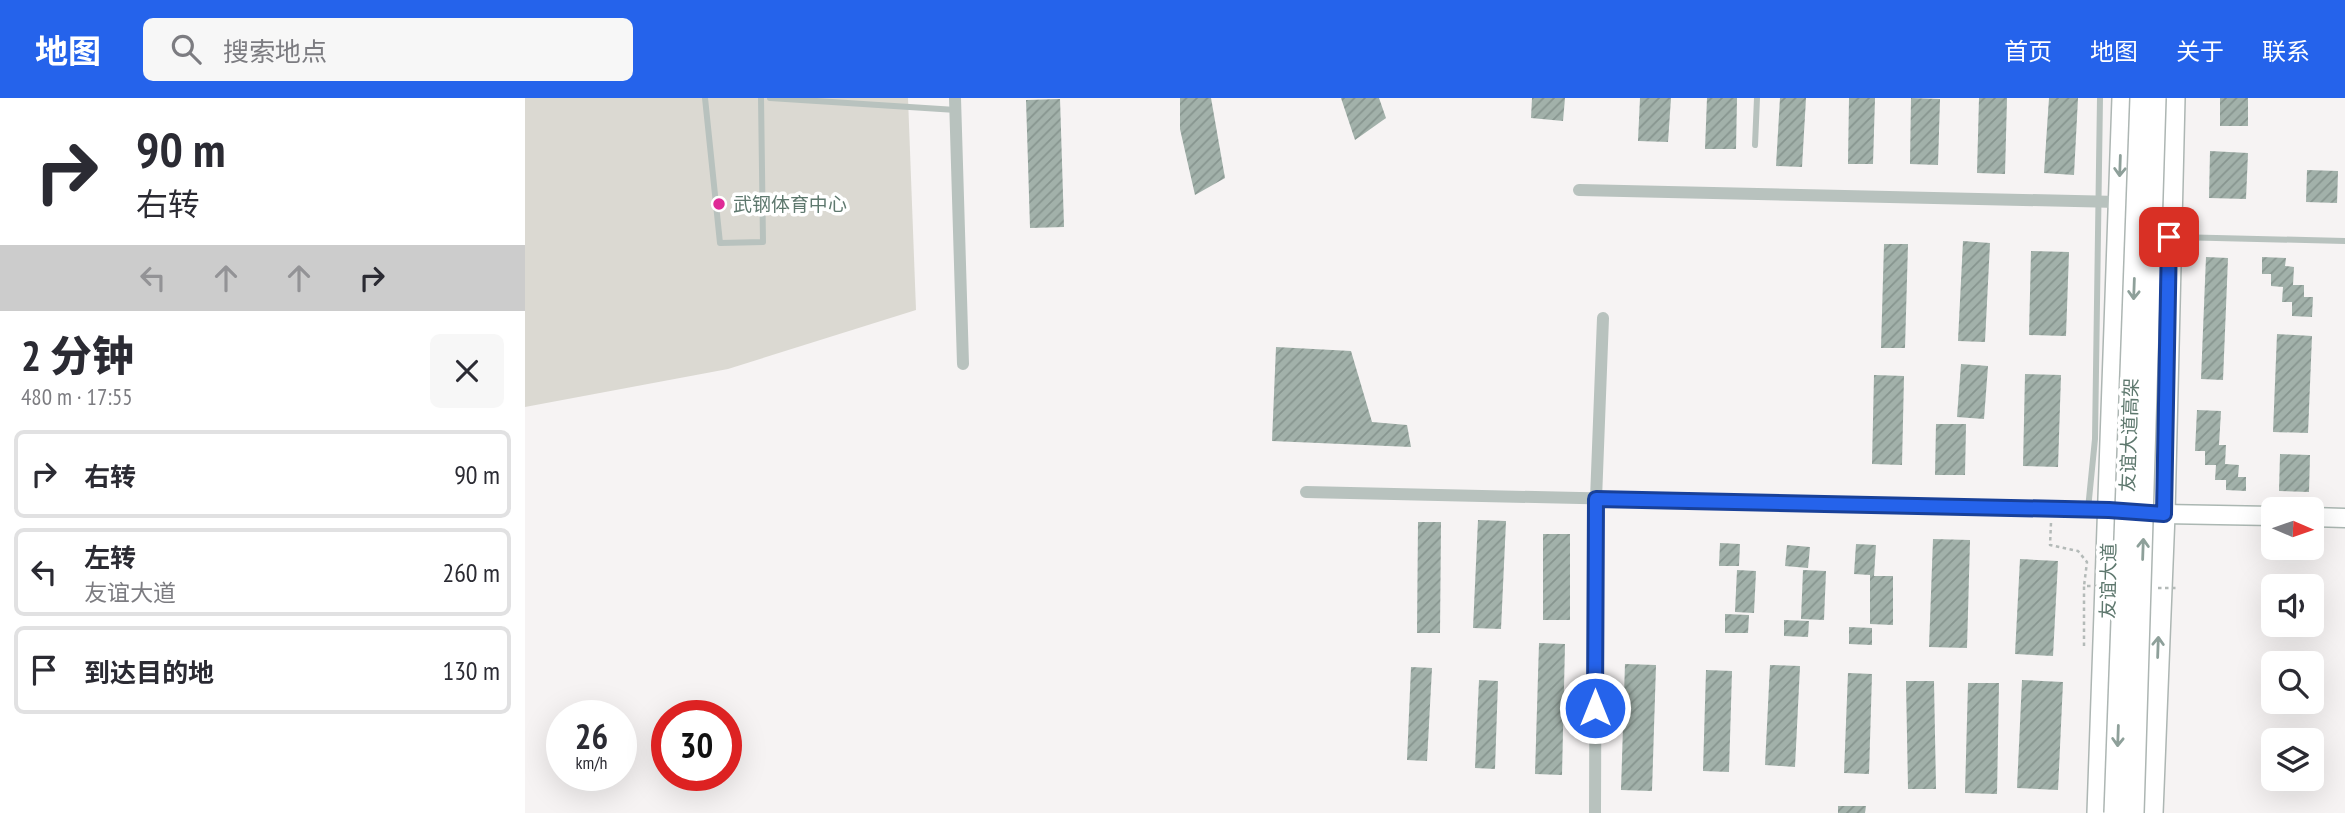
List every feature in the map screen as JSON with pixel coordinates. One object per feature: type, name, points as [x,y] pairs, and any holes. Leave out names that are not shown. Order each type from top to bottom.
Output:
[{"type":"main road","name":"友谊大道","points":[[2098,813],[2099,510],[2123,98]]},
{"type":"main road","name":"友谊大道高架","points":[[2115,813],[2141,98]]},
{"type":"main road","name":"友谊大道高架","points":[[2133,813],[2155,98]]},
{"type":"main road","points":[[2152,813],[2164,514],[2174,98]]},
{"type":"main road","points":[[2164,514],[2261,516]]},
{"type":"main road","points":[[2324,517],[2345,518]]},
{"type":"street","points":[[956,104],[963,364]]},
{"type":"street","points":[[1579,190],[2118,202]]},
{"type":"street","points":[[1595,813],[1596,499],[1603,318]]},
{"type":"street","points":[[1306,492],[2099,510],[2164,514]]},
{"type":"lane","points":[[705,98],[720,243],[763,242],[761,98]]},
{"type":"lane","points":[[770,98],[956,104]]},
{"type":"lane","points":[[1755,145],[1756,98]]},
{"type":"lane","points":[[2099,510],[2095,439],[2097,200],[2101,98]]},
{"type":"lane","points":[[2169,237],[2345,241]]},
{"type":"path","points":[[2051,509],[2050,545],[2078,551],[2087,562],[2084,586]]},
{"type":"shaded area","name":"武钢体育中心","points":[[525,98],[908,98],[916,310],[728,369],[525,407]]},
{"type":"building","points":[[1180,98],[1211,98],[1225,178],[1195,195],[1180,129]]},
{"type":"building","points":[[1341,98],[1379,98],[1386,118],[1355,140]]},
{"type":"building","points":[[1532,98],[1565,98],[1563,121],[1531,118]]},
{"type":"building","points":[[1640,98],[1671,98],[1668,142],[1638,141]]},
{"type":"building","points":[[1707,98],[1737,98],[1736,149],[1705,149]]},
{"type":"building","points":[[1780,98],[1806,98],[1802,167],[1776,166]]},
{"type":"building","points":[[1849,98],[1875,98],[1873,164],[1848,164]]},
{"type":"building","points":[[1911,98],[1940,99],[1938,165],[1910,164]]},
{"type":"building","points":[[1979,98],[2007,98],[2005,174],[1977,173]]},
{"type":"building","points":[[2049,98],[2078,98],[2074,175],[2044,173]]},
{"type":"building","points":[[2220,98],[2248,98],[2248,126],[2220,126]]},
{"type":"building","points":[[1060,99],[1064,227],[1030,228],[1026,100]]},
{"type":"building","points":[[2210,151],[2248,153],[2246,199],[2209,198]]},
{"type":"building","points":[[2307,170],[2338,171],[2337,203],[2306,202]]},
{"type":"building","points":[[1963,241],[1990,243],[1985,342],[1958,341]]},
{"type":"building","points":[[1884,244],[1908,244],[1905,348],[1881,348]]},
{"type":"building","points":[[2031,251],[2069,252],[2066,336],[2029,335]]},
{"type":"building","points":[[2206,257],[2228,258],[2223,380],[2201,379]]},
{"type":"building","points":[[2262,257],[2286,258],[2285,266],[2294,267],[2293,285],[2304,285],[2304,297],[2313,297],[2312,317],[2292,316],[2292,302],[2282,302],[2283,287],[2271,286],[2271,274],[2262,274]]},
{"type":"building","points":[[2277,334],[2312,336],[2308,433],[2273,432]]},
{"type":"building","points":[[1276,347],[1351,351],[1372,422],[1407,425],[1411,447],[1272,441]]},
{"type":"building","points":[[1961,364],[1988,366],[1984,419],[1957,417]]},
{"type":"building","points":[[2025,374],[2061,375],[2058,467],[2023,466]]},
{"type":"building","points":[[1874,375],[1904,376],[1902,465],[1872,464]]},
{"type":"building","points":[[2197,410],[2221,411],[2219,445],[2226,445],[2225,464],[2239,465],[2238,477],[2246,477],[2246,491],[2226,490],[2226,480],[2215,480],[2216,465],[2205,465],[2205,451],[2195,451]]},
{"type":"building","points":[[1936,424],[1966,424],[1965,475],[1935,475]]},
{"type":"building","points":[[2280,454],[2310,455],[2309,492],[2279,491]]},
{"type":"building","points":[[1478,520],[1506,521],[1501,629],[1473,628]]},
{"type":"building","points":[[1418,522],[1441,522],[1440,633],[1417,633]]},
{"type":"building","points":[[1543,534],[1570,534],[1570,620],[1543,620]]},
{"type":"building","points":[[1933,539],[1970,540],[1967,648],[1929,647]]},
{"type":"building","points":[[1720,543],[1740,544],[1739,566],[1719,566]]},
{"type":"building","points":[[1856,544],[1876,545],[1874,576],[1893,576],[1893,625],[1870,624],[1870,575],[1854,574]]},
{"type":"building","points":[[1787,545],[1810,547],[1808,568],[1785,566]]},
{"type":"building","points":[[2020,559],[2058,561],[2053,656],[2015,654]]},
{"type":"building","points":[[1737,570],[1756,571],[1754,613],[1735,612]]},
{"type":"building","points":[[1803,570],[1826,571],[1824,620],[1801,619]]},
{"type":"building","points":[[1725,614],[1749,615],[1748,633],[1725,633]]},
{"type":"building","points":[[1784,620],[1809,621],[1808,637],[1784,636]]},
{"type":"building","points":[[1849,627],[1872,628],[1872,645],[1849,644]]},
{"type":"building","points":[[1539,643],[1565,644],[1562,775],[1535,774]]},
{"type":"building","points":[[1625,664],[1656,665],[1652,791],[1621,790]]},
{"type":"building","points":[[1770,665],[1800,666],[1795,767],[1765,765]]},
{"type":"building","points":[[1411,667],[1432,668],[1427,761],[1407,760]]},
{"type":"building","points":[[1706,670],[1732,671],[1729,772],[1703,771]]},
{"type":"building","points":[[1848,673],[1872,674],[1869,774],[1844,773]]},
{"type":"building","points":[[1479,680],[1498,681],[1495,769],[1475,768]]},
{"type":"building","points":[[2022,680],[2063,682],[2058,790],[2017,788]]},
{"type":"building","points":[[1906,681],[1934,681],[1936,789],[1908,789]]},
{"type":"building","points":[[1968,683],[1999,683],[1997,794],[1965,793]]},
{"type":"building","points":[[1838,806],[1866,806],[1865,813],[1838,813]]},
{"type":"place","name":"武钢体育中心","points":[[719,204]]},
{"type":"route","points":[[1595,708],[1596,499],[2109,510],[2164,514],[2169,237]]}]
